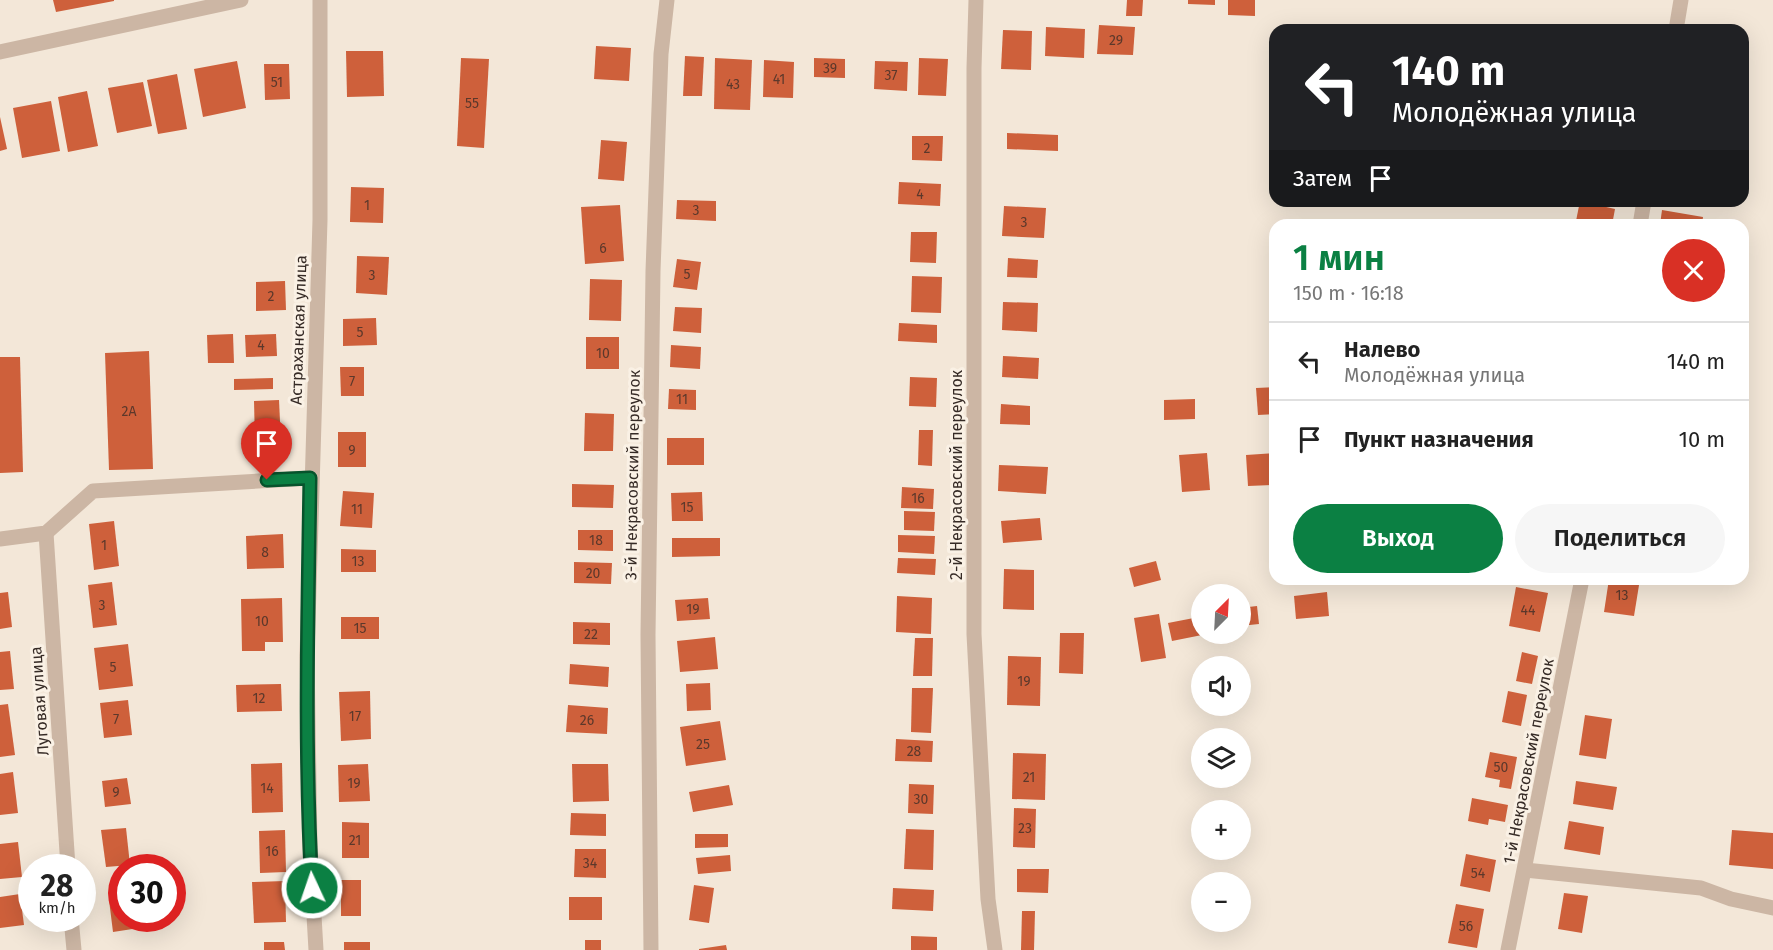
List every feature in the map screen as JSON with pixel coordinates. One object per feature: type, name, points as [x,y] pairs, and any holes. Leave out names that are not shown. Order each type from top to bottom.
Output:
[{"type":"street","points":[[0,52],[241,0]]},
{"type":"street","name":"Астраханская улица","points":[[316,950],[309,847],[307,656],[310,478],[320,220],[320,0]]},
{"type":"street","name":"3-й Некрасовский переулок","points":[[651,950],[648,635],[652,306],[661,54],[667,0]]},
{"type":"street","name":"2-й Некрасовский переулок","points":[[976,0],[974,634],[988,899],[995,950]]},
{"type":"street","points":[[1677,24],[1681,0]]},
{"type":"street","points":[[0,539],[46,534],[93,491],[310,478]]},
{"type":"street","name":"Луговая улица","points":[[46,534],[67,854]]},
{"type":"street","name":"1-й Некрасовский переулок","points":[[1508,950],[1581,585]]},
{"type":"street","points":[[1525,870],[1701,888],[1731,899],[1773,908]]},
{"type":"street","points":[[72,932],[74,950]]},
{"type":"building","points":[[53,0],[114,0],[114,1],[56,12]]},
{"type":"building","points":[[1127,0],[1143,0],[1142,16],[1126,16]]},
{"type":"building","points":[[1188,0],[1215,0],[1215,5],[1188,4]]},
{"type":"building","points":[[1228,0],[1255,0],[1255,16],[1228,15]]},
{"type":"building","points":[[1099,25],[1135,27],[1133,55],[1097,54]]},
{"type":"building","points":[[1046,27],[1085,29],[1084,58],[1045,56]]},
{"type":"building","points":[[1003,30],[1032,31],[1031,70],[1001,69]]},
{"type":"building","points":[[596,46],[631,48],[629,81],[594,79]]},
{"type":"building","points":[[346,51],[383,51],[384,96],[347,97]]},
{"type":"building","points":[[685,56],[704,57],[702,96],[683,96]]},
{"type":"building","points":[[461,58],[489,59],[484,148],[457,146]]},
{"type":"building","points":[[715,58],[752,60],[750,110],[714,109]]},
{"type":"building","points":[[814,58],[845,59],[845,78],[814,77]]},
{"type":"building","points":[[919,58],[948,59],[946,96],[918,95]]},
{"type":"building","points":[[764,60],[794,62],[793,98],[763,97]]},
{"type":"building","points":[[237,61],[246,108],[203,117],[194,69]]},
{"type":"building","points":[[875,61],[908,62],[907,91],[874,89]]},
{"type":"building","points":[[264,64],[289,64],[290,99],[265,100]]},
{"type":"building","points":[[177,74],[187,129],[158,134],[147,80]]},
{"type":"building","points":[[143,82],[152,126],[117,133],[108,88]]},
{"type":"building","points":[[87,91],[98,146],[68,152],[58,97]]},
{"type":"building","points":[[51,101],[60,151],[22,158],[13,108]]},
{"type":"building","points":[[0,117],[7,149],[0,151]]},
{"type":"building","points":[[1007,133],[1058,135],[1058,151],[1007,149]]},
{"type":"building","points":[[912,136],[943,136],[942,161],[912,160]]},
{"type":"building","points":[[601,140],[627,142],[624,181],[598,179]]},
{"type":"building","points":[[899,182],[941,184],[940,206],[898,204]]},
{"type":"building","points":[[351,187],[384,188],[383,223],[350,222]]},
{"type":"building","points":[[677,200],[716,201],[716,221],[676,219]]},
{"type":"building","points":[[620,205],[624,261],[585,264],[581,207]]},
{"type":"building","points":[[1004,206],[1046,208],[1044,238],[1002,236]]},
{"type":"building","points":[[1579,207],[1615,209],[1613,219],[1576,219]]},
{"type":"building","points":[[1662,210],[1703,217],[1703,219],[1661,219]]},
{"type":"building","points":[[911,232],[937,232],[936,263],[910,262]]},
{"type":"building","points":[[357,256],[389,257],[387,295],[356,293]]},
{"type":"building","points":[[1008,258],[1038,260],[1037,278],[1007,277]]},
{"type":"building","points":[[677,259],[701,262],[697,290],[673,287]]},
{"type":"building","points":[[912,276],[942,277],[941,313],[911,312]]},
{"type":"building","points":[[590,279],[622,280],[621,321],[589,320]]},
{"type":"building","points":[[285,281],[286,310],[256,311],[256,282]]},
{"type":"building","points":[[1003,302],[1038,303],[1037,332],[1002,330]]},
{"type":"building","points":[[675,307],[702,308],[701,333],[673,331]]},
{"type":"building","points":[[376,318],[377,345],[343,346],[343,319]]},
{"type":"building","points":[[899,323],[937,325],[937,343],[898,341]]},
{"type":"building","points":[[233,334],[234,363],[208,363],[207,335]]},
{"type":"building","points":[[276,334],[277,356],[246,357],[245,335]]},
{"type":"building","points":[[586,337],[619,337],[619,369],[586,369]]},
{"type":"building","points":[[671,345],[701,347],[700,369],[670,367]]},
{"type":"building","points":[[149,351],[153,469],[109,470],[105,353]]},
{"type":"building","points":[[1003,356],[1039,358],[1038,379],[1002,377]]},
{"type":"building","points":[[0,357],[20,357],[23,472],[0,473]]},
{"type":"building","points":[[340,367],[364,367],[364,396],[341,396]]},
{"type":"building","points":[[910,377],[937,378],[936,407],[909,406]]},
{"type":"building","points":[[273,378],[273,389],[234,390],[234,379]]},
{"type":"building","points":[[1269,387],[1269,414],[1258,415],[1256,388]]},
{"type":"building","points":[[669,389],[696,390],[696,410],[668,409]]},
{"type":"building","points":[[1195,399],[1195,419],[1164,420],[1164,400]]},
{"type":"building","points":[[279,400],[281,442],[255,442],[254,401]]},
{"type":"building","points":[[1001,404],[1030,406],[1030,425],[1000,424]]},
{"type":"building","points":[[585,413],[614,414],[613,451],[584,451]]},
{"type":"building","points":[[919,430],[933,430],[932,466],[918,465]]},
{"type":"building","points":[[338,432],[366,432],[366,467],[338,467]]},
{"type":"building","points":[[667,438],[704,438],[704,465],[667,465]]},
{"type":"building","points":[[1207,453],[1210,490],[1182,492],[1179,455]]},
{"type":"building","points":[[1269,453],[1269,485],[1248,486],[1246,455]]},
{"type":"building","points":[[999,465],[1048,467],[1046,494],[998,491]]},
{"type":"building","points":[[572,484],[614,485],[613,508],[572,507]]},
{"type":"building","points":[[902,487],[934,489],[933,509],[901,508]]},
{"type":"building","points":[[343,491],[374,493],[372,528],[340,526]]},
{"type":"building","points":[[702,492],[703,521],[672,521],[671,493]]},
{"type":"building","points":[[904,511],[935,512],[934,531],[904,530]]},
{"type":"building","points":[[1040,518],[1042,540],[1003,543],[1001,521]]},
{"type":"building","points":[[114,521],[119,566],[94,570],[89,524]]},
{"type":"building","points":[[578,530],[613,530],[613,551],[578,550]]},
{"type":"building","points":[[283,534],[284,568],[247,569],[246,536]]},
{"type":"building","points":[[898,535],[935,536],[934,554],[898,552]]},
{"type":"building","points":[[672,538],[720,538],[720,556],[672,557]]},
{"type":"building","points":[[341,549],[376,550],[376,572],[341,572]]},
{"type":"building","points":[[898,558],[936,559],[935,575],[897,573]]},
{"type":"building","points":[[1156,561],[1161,580],[1134,587],[1129,568]]},
{"type":"building","points":[[574,562],[612,563],[611,584],[574,583]]},
{"type":"building","points":[[1004,569],[1034,570],[1034,610],[1003,609]]},
{"type":"building","points":[[112,582],[117,625],[93,628],[88,585]]},
{"type":"building","points":[[1608,585],[1639,585],[1634,616],[1604,612]]},
{"type":"building","points":[[1516,587],[1548,593],[1540,632],[1509,626]]},
{"type":"building","points":[[8,592],[12,627],[0,629],[0,593]]},
{"type":"building","points":[[1327,592],[1329,616],[1296,619],[1294,596]]},
{"type":"building","points":[[897,596],[932,598],[931,634],[896,632]]},
{"type":"building","points":[[282,598],[283,642],[265,642],[265,651],[242,651],[241,599]]},
{"type":"building","points":[[708,598],[710,619],[677,621],[675,600]]},
{"type":"building","points":[[1257,606],[1259,624],[1251,625],[1251,607]]},
{"type":"building","points":[[1159,614],[1166,658],[1141,662],[1134,618]]},
{"type":"building","points":[[341,617],[379,617],[379,639],[341,639]]},
{"type":"building","points":[[1191,619],[1191,637],[1172,641],[1168,623]]},
{"type":"building","points":[[573,622],[610,623],[610,645],[573,644]]},
{"type":"building","points":[[1060,633],[1084,633],[1083,674],[1059,673]]},
{"type":"building","points":[[715,637],[718,669],[680,672],[677,641]]},
{"type":"building","points":[[915,638],[933,638],[932,676],[913,676]]},
{"type":"building","points":[[128,644],[133,686],[99,690],[94,648]]},
{"type":"building","points":[[10,651],[14,689],[0,690],[0,652]]},
{"type":"building","points":[[1522,652],[1538,656],[1532,684],[1516,681]]},
{"type":"building","points":[[1008,656],[1041,657],[1040,706],[1007,705]]},
{"type":"building","points":[[570,664],[609,667],[608,687],[569,684]]},
{"type":"building","points":[[710,683],[711,710],[687,711],[686,684]]},
{"type":"building","points":[[281,684],[282,711],[237,712],[236,685]]},
{"type":"building","points":[[912,688],[933,688],[931,733],[911,732]]},
{"type":"building","points":[[370,691],[371,739],[341,741],[339,692]]},
{"type":"building","points":[[1508,691],[1527,695],[1521,726],[1502,722]]},
{"type":"building","points":[[128,700],[132,735],[104,738],[100,703]]},
{"type":"building","points":[[8,704],[15,755],[0,757],[0,705]]},
{"type":"building","points":[[568,705],[608,708],[607,734],[566,732]]},
{"type":"building","points":[[1585,715],[1612,719],[1606,759],[1579,755]]},
{"type":"building","points":[[720,721],[726,760],[686,766],[680,727]]},
{"type":"building","points":[[896,739],[933,741],[932,762],[895,761]]},
{"type":"building","points":[[1490,752],[1517,757],[1511,789],[1499,787],[1500,780],[1485,777]]},
{"type":"building","points":[[1013,753],[1046,754],[1045,800],[1012,799]]},
{"type":"building","points":[[282,763],[283,812],[252,813],[251,764]]},
{"type":"building","points":[[368,764],[370,801],[339,802],[338,765]]},
{"type":"building","points":[[572,764],[608,764],[609,801],[573,802]]},
{"type":"building","points":[[13,772],[18,813],[0,815],[0,774]]},
{"type":"building","points":[[127,778],[131,804],[105,807],[102,781]]},
{"type":"building","points":[[1576,781],[1617,787],[1613,810],[1573,804]]},
{"type":"building","points":[[909,784],[934,785],[933,814],[908,813]]},
{"type":"building","points":[[729,785],[733,805],[693,812],[689,792]]},
{"type":"building","points":[[1472,798],[1508,805],[1505,822],[1489,819],[1488,825],[1468,821]]},
{"type":"building","points":[[1014,808],[1036,809],[1035,848],[1013,847]]},
{"type":"building","points":[[571,813],[606,814],[606,836],[570,835]]},
{"type":"building","points":[[1569,821],[1604,827],[1600,855],[1564,849]]},
{"type":"building","points":[[342,822],[369,823],[369,858],[342,858]]},
{"type":"building","points":[[126,828],[129,854],[108,854],[108,867],[106,867],[101,830]]},
{"type":"building","points":[[906,829],[934,830],[933,870],[904,869]]},
{"type":"building","points":[[285,830],[286,872],[260,873],[259,831]]},
{"type":"building","points":[[1732,830],[1773,833],[1773,869],[1729,865]]},
{"type":"building","points":[[695,834],[728,834],[728,847],[695,848]]},
{"type":"building","points":[[18,842],[18,877],[0,879],[0,844]]},
{"type":"building","points":[[575,849],[606,849],[606,878],[574,877]]},
{"type":"building","points":[[1466,854],[1496,860],[1490,892],[1460,886]]},
{"type":"building","points":[[730,855],[731,871],[698,874],[696,858]]},
{"type":"building","points":[[1017,869],[1049,869],[1048,893],[1017,892]]},
{"type":"building","points":[[341,880],[361,880],[361,916],[341,916]]},
{"type":"building","points":[[285,881],[286,922],[254,923],[252,882]]},
{"type":"building","points":[[694,885],[714,888],[709,923],[689,920]]},
{"type":"building","points":[[893,888],[934,890],[933,911],[892,909]]},
{"type":"building","points":[[1564,893],[1588,896],[1582,933],[1558,929]]},
{"type":"building","points":[[18,894],[18,926],[0,928],[0,897]]},
{"type":"building","points":[[569,897],[602,897],[602,920],[569,920]]},
{"type":"building","points":[[1456,904],[1484,909],[1477,948],[1448,943]]},
{"type":"building","points":[[1022,911],[1035,911],[1034,950],[1021,950]]},
{"type":"building","points":[[911,936],[937,937],[937,950],[911,950]]},
{"type":"building","points":[[585,940],[601,940],[601,950],[585,950]]},
{"type":"building","points":[[264,942],[284,942],[285,950],[264,950]]},
{"type":"building","points":[[344,942],[370,942],[370,950],[344,950]]},
{"type":"building","points":[[726,945],[727,950],[699,950],[699,949]]},
{"type":"route","points":[[267,480],[310,478],[307,656],[309,847],[312,888]]}]
